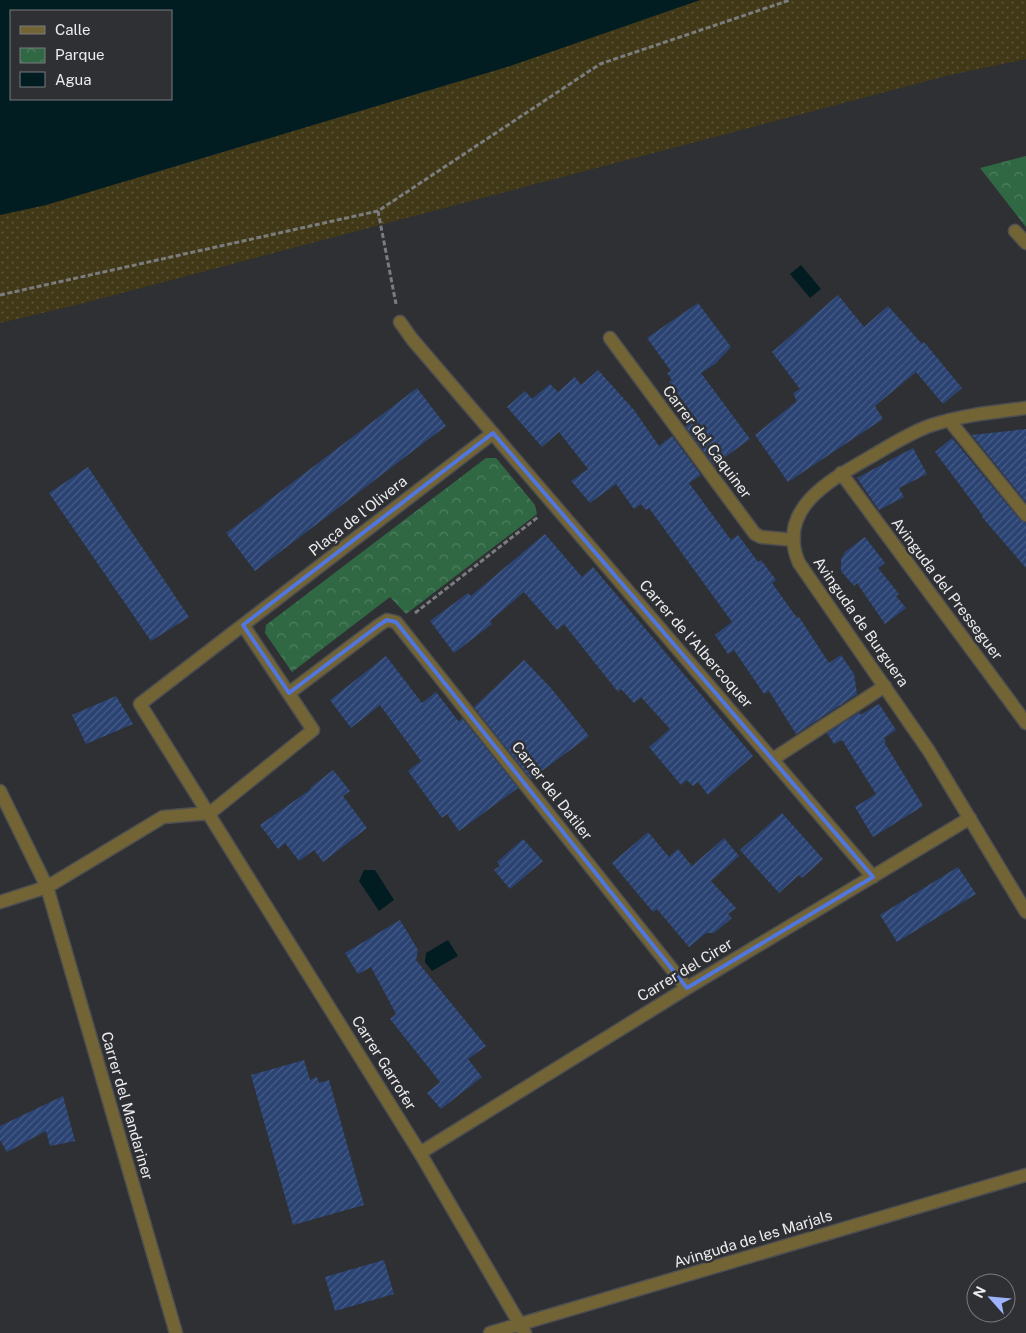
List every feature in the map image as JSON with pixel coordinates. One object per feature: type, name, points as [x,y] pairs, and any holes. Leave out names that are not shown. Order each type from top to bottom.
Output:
[{"type":"street","points":[[1015,230],[1026,243]]},
{"type":"street","name":"Carrer de l'Albercoquer","points":[[400,322],[412,339],[873,877]]},
{"type":"street","name":"Carrer del Caquiner","points":[[610,338],[755,534],[761,538],[794,540]]},
{"type":"street","name":"Avinguda de Burguera","points":[[1026,408],[950,420],[930,426],[902,439],[841,473],[825,485],[806,504],[797,521],[794,540],[795,554],[799,563],[886,686],[970,818],[1026,912]]},
{"type":"street","points":[[950,420],[1026,515]]},
{"type":"street","name":"Plaça de l'Olivera","points":[[210,813],[140,704],[493,432]]},
{"type":"street","name":"Avinguda del Presseguer","points":[[841,473],[1026,723]]},
{"type":"street","points":[[289,693],[393,623]]},
{"type":"street","name":"Carrer del Datiler","points":[[393,623],[687,988]]},
{"type":"street","points":[[0,902],[47,887],[163,817],[210,813],[313,730],[243,625]]},
{"type":"street","points":[[772,759],[886,686]]},
{"type":"street","name":"Carrer del Mandariner","points":[[0,791],[47,887],[176,1333]]},
{"type":"street","name":"Carrer Garrofer","points":[[210,813],[420,1153],[523,1329]]},
{"type":"street","name":"Carrer del Cirer","points":[[420,1153],[687,988],[970,818]]},
{"type":"street","name":"Avinguda de les Marjals","points":[[490,1333],[523,1329],[1026,1175]]},
{"type":"path","points":[[0,295],[378,211],[600,64],[790,0]]},
{"type":"path","points":[[378,211],[400,322]]},
{"type":"path","points":[[393,623],[555,504]]},
{"type":"highlighted area","points":[[493,433],[873,877],[687,988],[396,622],[387,620],[379,625],[289,693],[243,625]]},
{"type":"sand","points":[[700,0],[1026,0],[1026,59],[950,75],[80,304],[0,323],[0,210],[133,179],[510,66]]},
{"type":"green space","points":[[1026,156],[1026,227],[980,168]]},
{"type":"green space","points":[[486,458],[496,458],[535,505],[537,514],[406,614],[390,597],[292,672],[265,633],[266,625]]},
{"type":"water","points":[[0,0],[700,0],[510,66],[46,205],[0,215]]},
{"type":"water","points":[[801,265],[821,289],[810,298],[790,274]]},
{"type":"water","points":[[364,870],[375,870],[394,900],[379,911],[359,881]]},
{"type":"water","points":[[448,940],[458,956],[432,971],[425,962],[426,953]]},
{"type":"building","points":[[838,295],[864,327],[888,306],[922,344],[924,342],[962,388],[943,404],[916,372],[875,406],[883,419],[788,482],[755,435],[797,401],[793,393],[800,389],[772,352]]},
{"type":"building","points":[[698,303],[731,347],[715,364],[701,373],[750,439],[714,465],[685,426],[696,419],[669,382],[672,380],[667,373],[671,371],[647,338]]},
{"type":"building","points":[[598,370],[634,410],[659,446],[672,436],[701,475],[689,483],[731,540],[738,535],[758,562],[761,560],[776,580],[772,583],[797,618],[799,617],[829,663],[841,655],[854,674],[857,694],[796,734],[769,691],[764,694],[734,650],[728,654],[715,635],[732,622],[649,508],[646,510],[641,504],[634,509],[616,484],[590,503],[571,481],[588,469],[559,432],[542,447],[507,407],[525,391],[532,399],[550,384],[558,392],[575,377],[581,385]]},
{"type":"building","points":[[417,388],[446,426],[255,571],[226,533]]},
{"type":"building","points":[[1026,429],[1026,502],[972,435]]},
{"type":"building","points":[[952,438],[1020,520],[1026,523],[1026,568],[982,517],[935,452]]},
{"type":"building","points":[[913,448],[927,474],[899,488],[904,497],[879,510],[857,478]]},
{"type":"building","points":[[88,467],[189,617],[151,641],[49,493]]},
{"type":"building","points":[[545,534],[582,577],[593,567],[753,756],[708,795],[698,782],[693,786],[687,780],[681,785],[649,747],[670,729],[641,697],[634,703],[621,689],[618,692],[564,624],[557,630],[524,592],[490,621],[492,624],[454,653],[430,621],[468,593],[471,596]]},
{"type":"building","points":[[865,537],[885,563],[878,568],[899,594],[896,596],[906,608],[885,624],[857,583],[854,586],[841,571],[841,559],[845,552]]},
{"type":"building","points":[[386,656],[422,703],[436,692],[459,722],[462,718],[518,788],[459,831],[447,814],[442,818],[408,771],[421,761],[380,705],[351,728],[330,700]]},
{"type":"building","points":[[524,660],[551,688],[589,736],[531,779],[474,707]]},
{"type":"building","points":[[116,696],[133,724],[86,744],[72,715]]},
{"type":"building","points":[[879,704],[896,730],[884,738],[886,741],[884,742],[923,806],[873,837],[855,807],[876,794],[842,740],[834,744],[827,733],[860,712],[860,715]]},
{"type":"building","points":[[333,770],[350,791],[343,796],[367,828],[323,862],[314,850],[299,861],[285,843],[278,849],[260,825],[311,789]]},
{"type":"building","points":[[782,813],[823,859],[802,878],[799,875],[779,893],[740,850]]},
{"type":"building","points":[[648,832],[669,857],[678,849],[692,866],[724,838],[739,856],[711,881],[736,908],[728,914],[732,918],[714,933],[706,933],[689,947],[657,909],[653,912],[612,863]]},
{"type":"building","points":[[523,839],[543,861],[510,889],[494,870],[500,866],[497,862]]},
{"type":"building","points":[[958,867],[976,894],[897,942],[880,915]]},
{"type":"building","points":[[400,920],[418,950],[416,960],[486,1046],[468,1059],[482,1077],[441,1109],[427,1093],[440,1082],[390,1019],[396,1014],[371,967],[358,974],[345,953]]},
{"type":"building","points":[[304,1060],[310,1080],[317,1077],[319,1083],[329,1080],[364,1205],[293,1225],[251,1075]]},
{"type":"building","points":[[63,1096],[75,1141],[50,1146],[46,1131],[7,1152],[0,1140],[0,1126]]},
{"type":"building","points":[[384,1260],[394,1294],[335,1311],[325,1277]]}]
